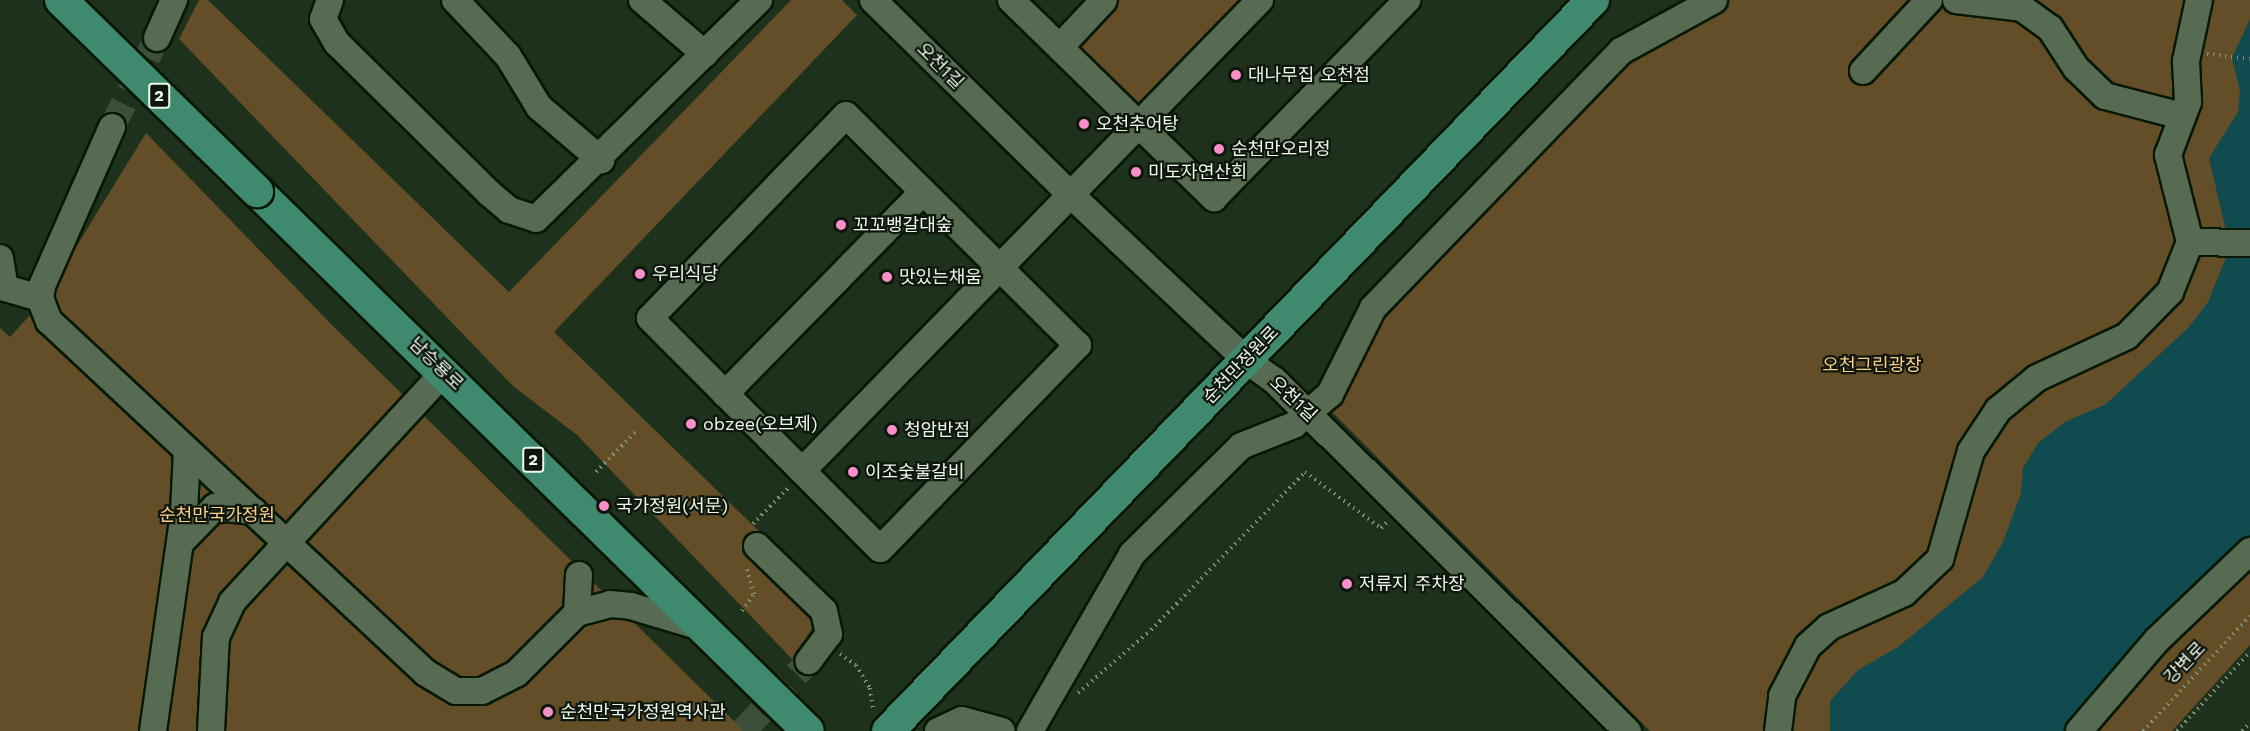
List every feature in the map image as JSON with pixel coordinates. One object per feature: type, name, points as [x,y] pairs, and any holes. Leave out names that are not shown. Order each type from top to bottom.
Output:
[{"type":"main road","name":"남승룡로","points":[[61,0],[444,372],[808,731]]},
{"type":"main road","name":"순천만정원로","points":[[881,719],[1246,360],[1593,0]]},
{"type":"street","points":[[157,38],[174,0]]},
{"type":"street","points":[[330,0],[323,20],[337,43],[509,210],[527,218],[545,216],[759,0]]},
{"type":"street","points":[[455,0],[508,56],[539,107],[601,160]]},
{"type":"street","points":[[642,0],[705,54]]},
{"type":"street","name":"오천1길","points":[[873,0],[1071,195],[1246,360],[1310,415],[1628,731]]},
{"type":"street","points":[[1011,0],[1214,198],[1407,0]]},
{"type":"street","points":[[1060,47],[1104,0]]},
{"type":"street","points":[[802,471],[1260,0]]},
{"type":"street","points":[[1030,731],[1132,554],[1240,446],[1310,415],[1340,378],[1373,308],[1600,71],[1632,43],[1714,0]]},
{"type":"street","points":[[1863,71],[1929,0]]},
{"type":"street","points":[[1956,0],[2022,8],[2050,28],[2076,68],[2105,96],[2182,116]]},
{"type":"street","points":[[1778,731],[1782,696],[1808,646],[1829,627],[1904,593],[1940,559],[1971,451],[1998,410],[2037,378],[2109,348],[2144,322],[2170,292],[2190,242],[2188,218],[2168,168],[2188,102],[2188,51],[2199,0]]},
{"type":"street","points":[[846,115],[923,192],[1078,345],[880,549],[650,318],[846,115]]},
{"type":"street","points":[[112,127],[50,263],[40,298],[49,321],[426,673],[456,691],[482,691],[517,673],[577,613],[609,604],[631,606],[702,627]]},
{"type":"street","points":[[725,394],[923,192]]},
{"type":"street","points":[[2190,242],[2250,243]]},
{"type":"street","points":[[0,258],[5,288],[40,298]]},
{"type":"street","points":[[211,731],[210,697],[221,620],[287,541],[444,372]]},
{"type":"street","points":[[153,731],[181,542],[187,450]]},
{"type":"street","points":[[181,542],[215,507],[254,511]]},
{"type":"street","points":[[757,546],[824,611],[829,633],[809,662]]},
{"type":"street","points":[[2079,731],[2157,640],[2250,551]]},
{"type":"street","points":[[577,613],[579,575]]},
{"type":"street","points":[[938,731],[962,720],[1002,731]]},
{"type":"path","points":[[2188,51],[2250,59]]},
{"type":"path","points":[[596,472],[637,430]]},
{"type":"path","points":[[1068,701],[1150,630],[1305,471],[1381,528],[1402,506]]},
{"type":"path","name":"강변로","points":[[2143,731],[2250,615]]},
{"type":"path","points":[[2177,731],[2250,652]]},
{"type":"path","points":[[856,665],[870,688],[881,719]]},
{"type":"path","points":[[2242,731],[2250,723]]},
{"type":"green space","points":[[199,0],[208,0],[509,292],[791,0],[842,0],[857,15],[554,332],[765,537],[814,626],[792,659],[577,435],[513,386],[179,39]]},
{"type":"green space","points":[[1120,0],[1240,0],[1133,109],[1082,59],[1080,41]]},
{"type":"green space","name":"오천그린광장","points":[[1718,0],[2250,0],[2250,645],[2172,731],[1650,731],[1326,406],[1367,323],[1618,59]]},
{"type":"green space","name":"순천만국가정원","points":[[146,133],[331,324],[744,731],[0,731],[0,328],[10,337],[43,301]]},
{"type":"water","points":[[2250,19],[2250,539],[2146,632],[2068,731],[1830,731],[1830,701],[1858,670],[1898,647],[1983,577],[2003,542],[2021,493],[2023,468],[2038,443],[2065,422],[2106,404],[2188,328],[2208,302],[2230,248],[2209,158],[2238,112],[2240,91],[2232,58]]},
{"type":"tunnel","points":[[112,127],[157,38]]},
{"type":"tunnel","points":[[743,731],[809,661]]},
{"type":"place","name":"대나무집 오천점","points":[[1236,75]]},
{"type":"place","name":"오천추어탕","points":[[1084,124]]},
{"type":"place","name":"순천만오리정","points":[[1219,149]]},
{"type":"place","name":"미도자연산회","points":[[1136,172]]},
{"type":"place","name":"꼬꼬뱅갈대숲","points":[[841,225]]},
{"type":"place","name":"우리식당","points":[[640,274]]},
{"type":"place","name":"맛있는채움","points":[[887,277]]},
{"type":"place","name":"obzee(오브제)","points":[[691,424]]},
{"type":"place","name":"청암반점","points":[[892,430]]},
{"type":"place","name":"이조숯불갈비","points":[[853,472]]},
{"type":"place","name":"국가정원(서문)","points":[[604,506]]},
{"type":"place","name":"저류지 주차장","points":[[1347,584]]},
{"type":"place","name":"순천만국가정원역사관","points":[[548,712]]}]
